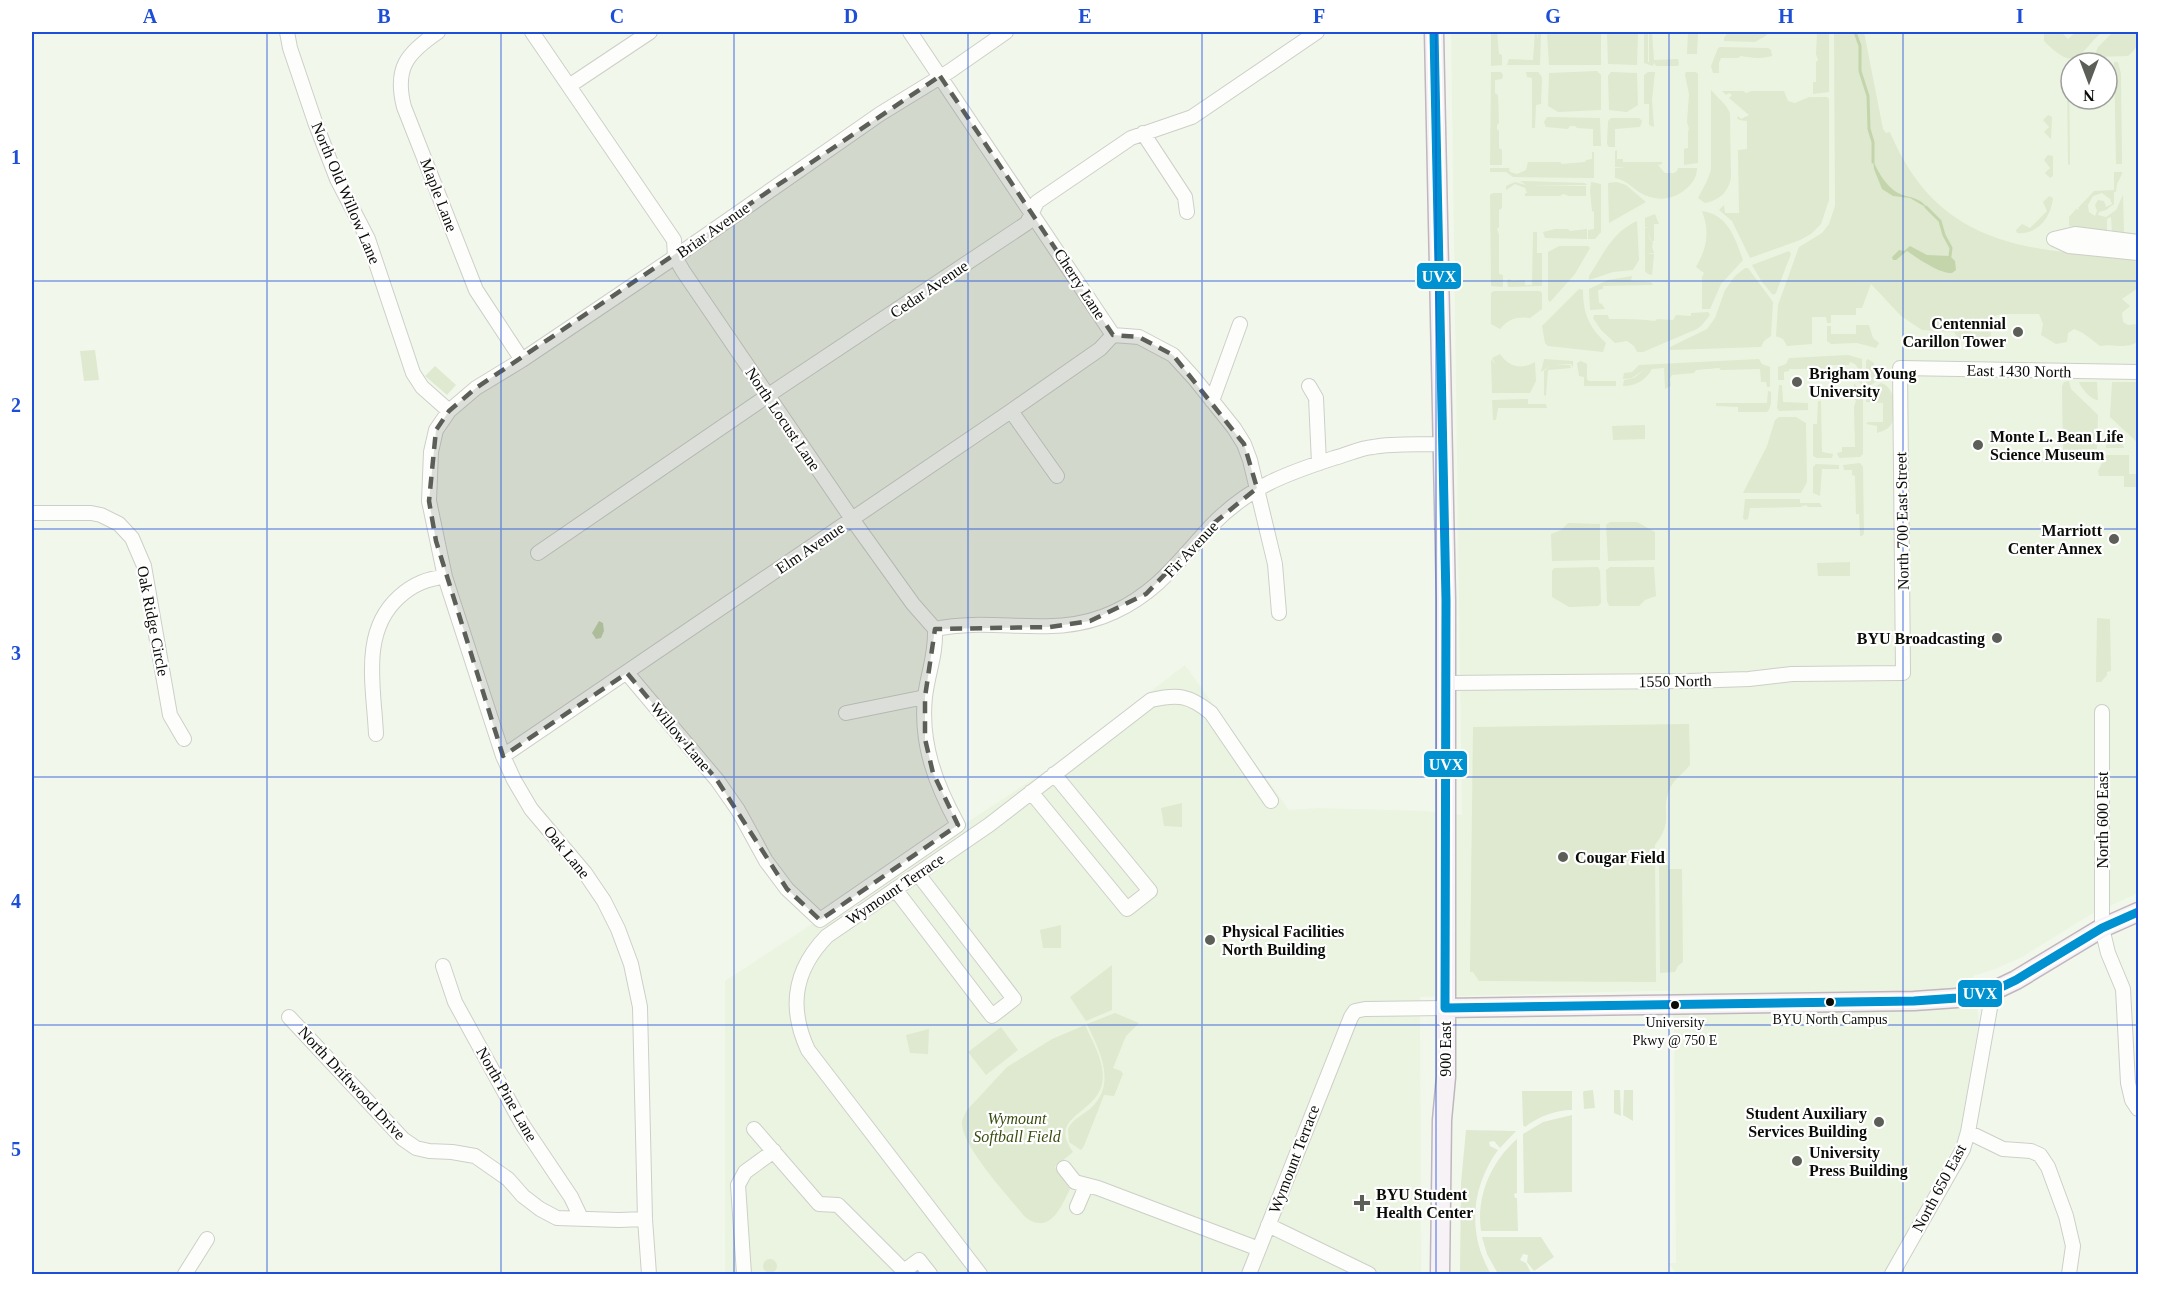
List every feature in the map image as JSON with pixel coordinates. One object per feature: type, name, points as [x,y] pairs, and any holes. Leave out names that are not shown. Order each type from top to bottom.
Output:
[{"type":"main road","name":"900 East","points":[[1434,32],[1446,683],[1446,1077],[1442,1120],[1440,1275]]},
{"type":"main road","points":[[1445,1008],[1936,1000],[1993,991],[2016,980],[2102,928],[2139,912]]},
{"type":"street","name":"North Old Willow Lane","points":[[287,32],[290,48],[315,122],[337,179],[368,239],[413,373],[422,387],[448,411]]},
{"type":"street","name":"Maple Lane","points":[[438,32],[420,44],[409,57],[402,70],[399,89],[476,290],[522,360]]},
{"type":"street","name":"North Locust Lane","points":[[532,32],[674,240],[675,256],[683,271],[852,519],[913,604],[935,629]]},
{"type":"street","points":[[569,86],[650,32]]},
{"type":"street","name":"Cherry Lane","points":[[910,32],[1113,335],[1139,337],[1173,355],[1194,378],[1244,444],[1275,564],[1279,613]]},
{"type":"street","name":"Briar Avenue","points":[[433,441],[436,430],[448,411],[476,388],[522,360],[675,256],[879,114],[1006,32]]},
{"type":"street","name":"Cedar Avenue","points":[[538,553],[1027,223],[1037,202],[1131,138],[1192,117],[1317,32]]},
{"type":"street","points":[[1143,133],[1185,197],[1187,212]]},
{"type":"street","points":[[2139,242],[2075,234],[2054,239],[2070,246],[2139,253]]},
{"type":"street","points":[[1212,401],[1240,324]]},
{"type":"street","name":"Elm Avenue","points":[[503,756],[1011,411],[1100,349],[1113,335]]},
{"type":"street","name":"East 1430 North","points":[[1900,368],[2139,372]]},
{"type":"street","name":"North 700 East Street","points":[[1900,368],[1903,673]]},
{"type":"street","points":[[1309,386],[1316,398],[1319,463]]},
{"type":"street","points":[[1011,411],[1057,476]]},
{"type":"street","name":"Oak Lane","points":[[433,441],[429,501],[445,577],[503,756],[531,809],[585,873],[604,901],[618,929],[631,964],[640,1007],[645,1219],[649,1275]]},
{"type":"street","name":"Fir Avenue","points":[[935,629],[951,625],[1050,627],[1090,621],[1114,612],[1146,594],[1162,581],[1214,524],[1257,488],[1291,471],[1372,447],[1441,444]]},
{"type":"street","name":"Oak Ridge Circle","points":[[32,513],[101,515],[118,524],[132,538],[144,566],[170,715],[184,739]]},
{"type":"street","points":[[376,734],[372,652],[378,625],[393,602],[403,593],[425,581],[445,577]]},
{"type":"street","points":[[846,713],[925,697],[934,660],[935,629]]},
{"type":"street","name":"Willow Lane","points":[[627,673],[717,780],[734,804],[766,861],[787,889],[820,920],[958,825],[939,789],[928,757],[925,739],[925,697]]},
{"type":"street","name":"1550 North","points":[[1446,683],[1689,681],[1749,679],[1792,674],[1903,673]]},
{"type":"street","name":"Wymount Terrace","points":[[980,1275],[808,1050],[797,1019],[796,1003],[802,973],[817,946],[827,936],[989,825],[1151,700],[1170,696],[1184,697],[1198,702],[1210,713],[1271,801]]},
{"type":"street","name":"North 600 East","points":[[2102,712],[2102,928],[2108,953],[2122,988],[2128,1083],[2132,1100],[2139,1109]]},
{"type":"street","points":[[1031,792],[1127,909],[1150,891],[1054,774]]},
{"type":"street","points":[[895,889],[992,1016],[1014,999],[918,874]]},
{"type":"street","name":"North Pine Lane","points":[[443,966],[455,1002],[522,1124],[571,1197],[581,1218]]},
{"type":"street","name":"North 650 East","points":[[1892,1275],[1963,1149],[1993,991]]},
{"type":"street","name":"Wymount Terrace","points":[[1249,1275],[1345,1030],[1355,1011],[1445,1008]]},
{"type":"street","name":"North Driftwood Drive","points":[[289,1017],[402,1139],[416,1148],[475,1156],[508,1179],[523,1196],[540,1209],[557,1218],[645,1219]]},
{"type":"street","points":[[754,1129],[819,1204],[838,1205],[904,1271],[919,1260],[930,1275]]},
{"type":"street","points":[[1968,1132],[2003,1149],[2031,1150],[2040,1155],[2066,1216],[2073,1246],[2069,1275]]},
{"type":"street","points":[[744,1275],[738,1185],[745,1172],[774,1151]]},
{"type":"street","points":[[1064,1168],[1075,1182],[1098,1188],[1259,1249]]},
{"type":"street","points":[[1077,1207],[1086,1186]]},
{"type":"street","points":[[1268,1225],[1369,1275]]},
{"type":"street","points":[[185,1275],[207,1239]]},
{"type":"highlighted area","points":[[940,76],[1113,335],[1139,337],[1173,355],[1244,444],[1257,488],[1214,523],[1146,594],[1090,621],[1050,627],[935,629],[925,697],[925,739],[933,773],[958,825],[820,920],[787,889],[717,780],[627,673],[503,756],[436,541],[429,501],[436,430],[449,411],[476,388]]},
{"type":"shaded area","name":"Brigham Young University","points":[[1451,32],[2138,32],[2138,893],[2090,915],[2022,957],[1973,976],[1979,1022],[1959,1137],[1885,1274],[1677,1274],[1668,1263],[1676,1263],[1674,1030],[1671,991],[1648,991],[1420,997],[1421,1274],[725,1274],[725,981],[1047,770],[1185,665],[1289,810],[1318,808],[1426,811],[1462,815]]},
{"type":"shaded area","points":[[1873,159],[1879,173],[1890,187],[1898,193],[1914,198],[1927,208],[1910,198],[1893,196],[1882,189],[1874,169]]},
{"type":"shaded area","points":[[1910,246],[1927,255],[1950,256],[1955,261],[1956,270],[1952,273],[1941,271],[1907,251],[1893,260],[1892,257],[1899,250],[1904,251]]},
{"type":"shaded area","points":[[599,621],[603,623],[604,631],[601,638],[596,639],[592,633]]},
{"type":"green space","points":[[1491,32],[1497,32],[1502,65],[1491,66]]},
{"type":"green space","points":[[1535,32],[1537,32],[1537,40],[1538,34],[1541,34],[1540,65],[1507,65],[1509,59],[1533,60]]},
{"type":"green space","points":[[1601,32],[1601,65],[1549,65],[1547,33]]},
{"type":"green space","points":[[1607,32],[1638,32],[1637,65],[1608,64]]},
{"type":"green space","points":[[1649,32],[1652,32],[1654,60],[1678,59],[1678,66],[1657,66],[1654,62],[1653,66],[1644,63],[1644,34],[1648,34],[1649,62]]},
{"type":"green space","points":[[1688,32],[1698,32],[1697,54],[1687,54]]},
{"type":"green space","points":[[1728,32],[1767,32],[1767,35],[1755,42],[1724,41]]},
{"type":"green space","points":[[1817,32],[1829,32],[1829,92],[1813,94],[1818,60]]},
{"type":"green space","points":[[1834,32],[1864,32],[1883,129],[1886,133],[1890,132],[1910,170],[1934,199],[1961,221],[1991,236],[2024,246],[2060,252],[2138,257],[2138,288],[2122,299],[2130,306],[2122,313],[2123,322],[2128,325],[2138,324],[2138,342],[2128,346],[2100,346],[2074,329],[2068,333],[2067,342],[2056,344],[2041,335],[2043,324],[2039,314],[2001,314],[1989,318],[1991,336],[1982,340],[1959,340],[1954,332],[1922,330],[1901,316],[1871,284],[1862,308],[1856,308],[1856,315],[1831,315],[1831,323],[1827,323],[1826,317],[1812,317],[1812,344],[1787,346],[1783,339],[1776,336],[1778,305],[1799,247],[1822,233],[1829,224],[1835,206]]},
{"type":"green space","points":[[2044,32],[2061,32],[2068,39],[2076,32],[2102,32],[2084,51],[2059,51],[2059,54],[2044,41]]},
{"type":"green space","points":[[2113,32],[2138,32],[2137,46],[2128,56],[2119,56],[2119,51],[2096,51]]},
{"type":"green space","points":[[1720,47],[1768,48],[1772,56],[1721,58],[1719,73],[1713,73],[1711,66]]},
{"type":"green space","points":[[2119,66],[2122,164],[2116,164],[2115,111],[2119,111]]},
{"type":"green space","points":[[1597,71],[1601,75],[1601,110],[1558,112],[1548,106],[1549,73]]},
{"type":"green space","points":[[1491,72],[1501,72],[1503,75],[1502,79],[1495,80],[1495,93],[1498,95],[1499,123],[1497,129],[1499,148],[1502,150],[1502,165],[1490,165]]},
{"type":"green space","points":[[1526,72],[1538,72],[1542,77],[1541,104],[1536,105],[1535,128],[1532,128],[1532,78],[1527,77]]},
{"type":"green space","points":[[1611,72],[1637,73],[1638,105],[1627,112],[1609,110],[1608,76]]},
{"type":"green space","points":[[1648,72],[1655,72],[1652,100],[1654,127],[1649,125],[1649,104],[1644,104],[1644,75]]},
{"type":"green space","points":[[1686,72],[1698,74],[1698,163],[1684,165],[1684,149],[1688,148],[1689,129],[1687,122],[1689,94]]},
{"type":"green space","points":[[1711,90],[1730,113],[1731,178],[1722,195],[1705,203],[1698,198],[1711,170]]},
{"type":"green space","points":[[1722,91],[1746,93],[1784,91],[1788,101],[1795,103],[1809,97],[1829,99],[1829,200],[1821,224],[1811,234],[1800,240],[1750,258],[1732,221],[1719,210],[1724,205],[1725,213],[1739,213],[1738,150],[1747,149],[1747,121],[1737,118],[1738,116],[1741,119],[1749,115],[1729,98],[1732,95],[1729,93],[1726,95]]},
{"type":"green space","points":[[2067,111],[2069,111],[2070,165],[2068,164]]},
{"type":"green space","points":[[2048,115],[2052,117],[2051,139],[2044,132],[2049,127],[2043,120]]},
{"type":"green space","points":[[1547,117],[1600,118],[1601,146],[1593,146],[1593,129],[1575,126],[1570,126],[1568,129],[1546,127],[1544,122]]},
{"type":"green space","points":[[1611,118],[1639,118],[1642,121],[1640,127],[1615,129],[1615,147],[1609,147],[1607,144],[1608,121]]},
{"type":"green space","points":[[1617,150],[1617,159],[1623,159],[1623,162],[1662,162],[1658,165],[1665,173],[1674,173],[1678,168],[1697,168],[1695,177],[1689,186],[1676,196],[1658,199],[1645,195],[1615,178],[1615,168],[1626,167],[1615,167],[1615,151]]},
{"type":"green space","points":[[1592,152],[1594,152],[1594,178],[1513,177],[1506,172],[1490,172],[1490,168],[1509,168],[1510,172],[1517,174],[1526,170],[1528,162],[1560,162],[1562,164],[1585,162],[1592,159]]},
{"type":"green space","points":[[2048,155],[2053,156],[2053,176],[2050,178],[2045,173],[2050,168],[2044,160]]},
{"type":"green space","points":[[2114,172],[2122,172],[2116,192],[2114,192],[2114,204],[2099,212],[2098,215],[2106,217],[2116,210],[2123,195],[2124,232],[2138,234],[2138,236],[2112,234],[2111,217],[2107,219],[2107,234],[2069,226],[2069,217],[2076,209],[2079,210],[2078,208],[2094,191],[2114,190]],"holes":[[[2102,193],[2110,199],[2112,204],[2106,207],[2104,201],[2098,200],[2095,205],[2097,211],[2095,216],[2089,212],[2088,205],[2093,196]]]},
{"type":"green space","points":[[1520,181],[1585,183],[1587,185],[1526,186],[1586,186],[1586,196],[1563,194],[1560,196],[1525,196],[1527,193],[1525,188],[1515,184],[1506,190],[1506,186],[1515,182],[1526,185]]},
{"type":"green space","points":[[1591,182],[1601,184],[1601,232],[1595,239],[1588,239],[1588,230],[1594,229]]},
{"type":"green space","points":[[1617,182],[1626,185],[1646,202],[1609,223],[1608,183]]},
{"type":"green space","points":[[1502,193],[1502,208],[1499,210],[1497,229],[1499,274],[1503,275],[1502,287],[1491,286],[1490,195]]},
{"type":"green space","points":[[2049,196],[2053,198],[2052,205],[2042,223],[2031,231],[2017,233],[2016,230],[2022,224],[2030,228],[2047,211],[2043,202]]},
{"type":"green space","points":[[1702,211],[1719,217],[1725,223],[1734,236],[1743,260],[1721,284],[1710,309],[1702,309],[1704,273],[1696,267],[1703,253],[1707,233]]},
{"type":"green space","points":[[1655,214],[1659,224],[1654,224],[1654,241],[1652,241],[1654,253],[1646,254],[1654,254],[1652,275],[1645,271],[1645,228],[1648,227],[1645,227],[1645,218]]},
{"type":"green space","points":[[1637,221],[1639,260],[1633,270],[1613,272],[1589,280],[1589,276],[1615,238],[1621,231]]},
{"type":"green space","points":[[1555,229],[1570,231],[1587,229],[1587,239],[1545,238],[1543,232]]},
{"type":"green space","points":[[1533,232],[1537,232],[1537,253],[1542,253],[1542,286],[1508,287],[1509,279],[1512,281],[1525,280],[1525,285],[1532,285]]},
{"type":"green space","points":[[1559,246],[1588,246],[1590,248],[1575,274],[1550,302],[1548,300],[1548,252]]},
{"type":"green space","points":[[1789,251],[1791,254],[1776,293],[1773,295],[1752,265]]},
{"type":"green space","points":[[1748,268],[1773,302],[1771,336],[1764,341],[1761,347],[1670,350],[1670,347],[1707,329],[1715,318],[1725,290],[1735,276]]},
{"type":"green space","points":[[1632,276],[1631,281],[1651,282],[1653,285],[1603,286],[1603,289],[1598,290],[1599,303],[1605,309],[1590,310],[1589,289],[1608,280]]},
{"type":"green space","points":[[1579,289],[1583,290],[1588,320],[1606,343],[1603,352],[1548,346],[1545,343],[1542,326]]},
{"type":"green space","points":[[1494,291],[1540,291],[1542,309],[1530,318],[1517,318],[1500,329],[1491,324],[1491,293]]},
{"type":"green space","points":[[1708,312],[1710,315],[1697,329],[1643,352],[1637,352],[1634,346],[1627,341],[1615,343],[1601,330],[1593,318],[1594,315],[1608,315],[1609,319],[1655,321],[1657,319],[1673,320],[1676,315],[1691,316],[1691,313]]},
{"type":"green space","points":[[1856,325],[1869,325],[1873,338],[1879,343],[1876,348],[1857,343],[1831,344],[1827,341],[1827,326],[1831,326],[1831,334],[1856,334]]},
{"type":"green space","points":[[95,350],[99,380],[84,381],[80,351]]},
{"type":"green space","points":[[1500,354],[1507,362],[1516,366],[1525,366],[1535,362],[1536,381],[1530,393],[1492,393],[1491,359],[1496,365],[1492,358]]},
{"type":"green space","points":[[1848,355],[1862,359],[1862,384],[1857,381],[1859,372],[1857,367],[1850,362],[1849,365],[1829,365],[1828,369],[1789,369],[1784,372],[1784,380],[1778,380],[1778,367],[1786,364],[1789,358]]},
{"type":"green space","points":[[1544,359],[1573,361],[1573,368],[1571,364],[1555,364],[1570,365],[1571,368],[1548,370],[1546,396],[1544,395],[1544,371],[1551,365],[1541,372]]},
{"type":"green space","points":[[1759,359],[1762,364],[1770,367],[1770,387],[1767,387],[1766,382],[1761,382],[1760,369],[1721,370],[1719,368],[1672,375],[1671,386],[1665,389],[1664,368],[1652,369],[1640,382],[1623,386],[1624,380],[1634,378],[1645,369],[1632,378],[1623,379],[1624,373],[1632,372],[1639,365]]},
{"type":"green space","points":[[1868,359],[1874,363],[1874,374],[1878,380],[1868,387],[1866,361]]},
{"type":"green space","points":[[1581,361],[1587,364],[1589,381],[1616,381],[1616,386],[1584,386],[1584,377],[1579,376],[1577,363]]},
{"type":"green space","points":[[435,366],[456,385],[447,395],[425,376]]},
{"type":"green space","points":[[2069,381],[2071,389],[2098,415],[2097,449],[2063,450],[2062,386],[2064,382]]},
{"type":"green space","points":[[2079,382],[2097,382],[2098,400],[2092,398]]},
{"type":"green space","points":[[2112,382],[2138,382],[2138,443],[2110,417]]},
{"type":"green space","points":[[1854,383],[1863,394],[1863,454],[1860,457],[1839,458],[1837,453],[1842,452],[1842,447],[1855,447]]},
{"type":"green space","points":[[1881,383],[1886,385],[1893,395],[1895,409],[1890,426],[1877,433],[1877,426],[1866,424],[1883,422],[1883,403],[1866,402],[1866,393]]},
{"type":"green space","points":[[1779,385],[1782,385],[1783,402],[1808,403],[1808,410],[1779,411],[1777,408]]},
{"type":"green space","points":[[1768,391],[1771,392],[1771,400],[1767,412],[1738,412],[1738,407],[1716,406],[1716,403],[1767,403]]},
{"type":"green space","points":[[1528,399],[1528,404],[1546,404],[1547,408],[1498,408],[1496,420],[1493,420],[1492,400]]},
{"type":"green space","points":[[1818,401],[1821,401],[1822,452],[1833,454],[1832,458],[1813,456],[1813,424],[1817,424]]},
{"type":"green space","points":[[1779,417],[1796,417],[1806,423],[1807,482],[1801,493],[1743,493],[1767,446],[1775,420]]},
{"type":"green space","points":[[1645,425],[1645,439],[1613,440],[1612,426]]},
{"type":"green space","points":[[2107,431],[2123,445],[2124,448],[2106,448]]},
{"type":"green space","points":[[2106,455],[2129,455],[2129,474],[2138,474],[2138,487],[2124,487],[2124,476],[2099,476],[2098,471]]},
{"type":"green space","points":[[1860,463],[1863,467],[1864,534],[1862,536],[1860,536],[1859,514],[1856,514],[1855,476],[1852,475],[1852,470],[1844,470],[1843,465]]},
{"type":"green space","points":[[1816,464],[1839,465],[1839,469],[1822,469],[1820,496],[1813,493],[1813,467]]},
{"type":"green space","points":[[1745,499],[1800,499],[1800,503],[1820,503],[1822,507],[1806,505],[1750,508],[1748,519],[1745,520],[1743,518]]},
{"type":"green space","points":[[1610,522],[1637,522],[1655,532],[1655,560],[1608,561],[1606,525]]},
{"type":"green space","points":[[1568,523],[1600,524],[1600,560],[1552,561],[1551,534],[1561,530]]},
{"type":"green space","points":[[1850,562],[1850,576],[1818,576],[1817,563]]},
{"type":"green space","points":[[1598,567],[1601,603],[1598,606],[1569,607],[1552,597],[1554,568]]},
{"type":"green space","points":[[1610,567],[1654,567],[1656,596],[1645,600],[1639,606],[1609,606],[1606,570]]},
{"type":"green space","points":[[2097,618],[2110,619],[2111,671],[2107,672],[2101,682],[2096,682]]},
{"type":"green space","name":"Cougar Field","points":[[1689,724],[1690,765],[1671,787],[1666,805],[1666,823],[1655,845],[1656,982],[1479,981],[1473,972],[1470,972],[1473,727]]},
{"type":"green space","points":[[1182,803],[1182,827],[1164,826],[1161,808]]},
{"type":"green space","points":[[1659,861],[1663,861],[1664,865],[1669,865],[1669,869],[1682,869],[1683,962],[1675,972],[1660,973]]},
{"type":"green space","points":[[1061,925],[1061,948],[1043,948],[1040,930]]},
{"type":"green space","points":[[1112,965],[1112,1010],[1086,1021],[1070,997]]},
{"type":"green space","points":[[1115,1013],[1139,1023],[1126,1036],[1113,1068],[1123,1074],[1114,1096],[1104,1095],[1081,1150],[1069,1142],[1068,1129],[1092,1107],[1099,1097],[1105,1077],[1100,1055],[1087,1024]]},
{"type":"green space","name":"Wymount Softball Field","points":[[1085,1025],[1100,1061],[1102,1084],[1098,1094],[1075,1116],[1066,1131],[1066,1140],[1073,1152],[1055,1167],[1070,1189],[1067,1196],[1054,1217],[1041,1223],[1034,1222],[1025,1217],[978,1158],[964,1133],[962,1120],[967,1110],[1007,1067],[1052,1039]]},
{"type":"green space","points":[[1001,1027],[1018,1050],[986,1075],[968,1052]]},
{"type":"green space","points":[[929,1029],[928,1054],[910,1053],[906,1035]]},
{"type":"green space","points":[[1593,1090],[1595,1108],[1584,1109],[1583,1092]]},
{"type":"green space","points":[[1614,1090],[1620,1090],[1621,1116],[1614,1113]]},
{"type":"green space","points":[[1624,1090],[1633,1090],[1633,1121],[1623,1115]]},
{"type":"green space","points":[[1522,1091],[1572,1091],[1572,1110],[1547,1115],[1525,1127],[1523,1125]]},
{"type":"green space","points":[[1572,1115],[1572,1192],[1524,1193],[1523,1134],[1543,1122]]},
{"type":"green space","points":[[1466,1130],[1516,1131],[1500,1148],[1494,1141],[1489,1142],[1490,1146],[1498,1150],[1482,1179],[1475,1211],[1478,1243],[1491,1274],[1460,1274],[1461,1183]]},
{"type":"green space","points":[[1517,1139],[1517,1193],[1514,1194],[1517,1198],[1518,1231],[1481,1231],[1481,1205],[1487,1180],[1500,1158]]},
{"type":"green space","points":[[1482,1237],[1541,1237],[1554,1257],[1534,1271],[1527,1262],[1528,1255],[1523,1254],[1520,1260],[1526,1263],[1531,1273],[1498,1274],[1487,1254]]},
{"type":"green space","points":[[770,1259],[775,1261],[777,1266],[775,1271],[770,1273],[765,1271],[763,1266],[765,1261]]},
{"type":"waterway","points":[[1855,32],[1860,46],[1860,71],[1868,96],[1873,162]]},
{"type":"waterway","points":[[1926,207],[1940,221],[1951,248],[1950,256]]},
{"type":"transit line","name":"UVX","points":[[1434,32],[1446,600],[1445,1008]]},
{"type":"transit line","name":"UVX","points":[[1445,1008],[1914,1001],[1957,998],[1993,991],[2016,980],[2102,928],[2138,912]]},
{"type":"place","name":"Centennial Carillon Tower","points":[[2018,332]]},
{"type":"place","name":"Brigham Young University","points":[[1797,382]]},
{"type":"place","name":"Monte L. Bean Life Science Museum","points":[[1978,445]]},
{"type":"place","name":"Marriott Center Annex","points":[[2114,539]]},
{"type":"place","name":"BYU Broadcasting","points":[[1997,638]]},
{"type":"place","name":"Cougar Field","points":[[1563,857]]},
{"type":"place","name":"Physical Facilities North Building","points":[[1210,940]]},
{"type":"place","name":"BYU North Campus","points":[[1830,1002]]},
{"type":"place","name":"University Pkwy @ 750 E","points":[[1675,1005]]},
{"type":"place","name":"Student Auxiliary Services Building","points":[[1879,1122]]},
{"type":"place","name":"University Press Building","points":[[1797,1161]]},
{"type":"place","name":"BYU Student Health Center","points":[[1362,1203]]}]
